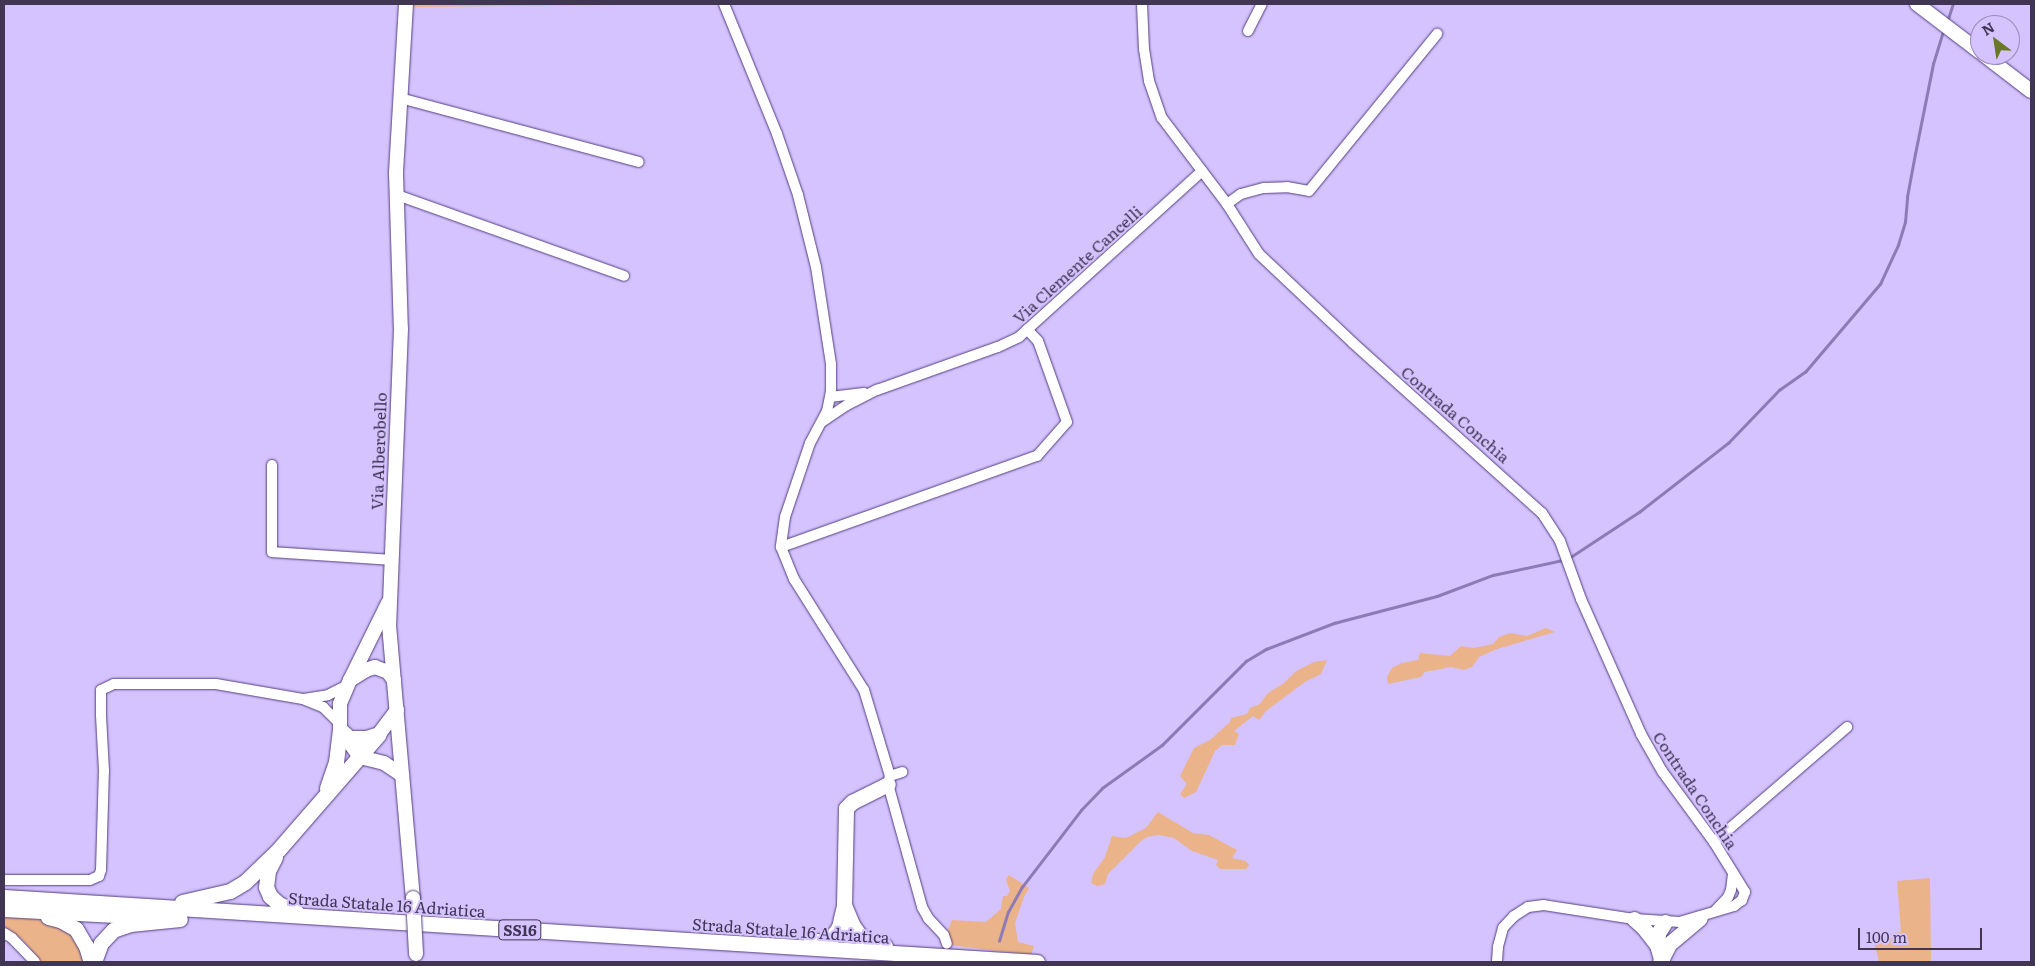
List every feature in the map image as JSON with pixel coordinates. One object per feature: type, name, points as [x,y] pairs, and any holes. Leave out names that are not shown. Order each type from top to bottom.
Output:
[{"type":"highway","points":[[325,794],[336,762],[341,729]]},
{"type":"highway","points":[[150,907],[201,900],[230,891],[245,882],[279,849],[379,734]]},
{"type":"highway","points":[[723,943],[748,937],[829,941],[839,927],[844,905],[846,808],[852,802],[889,780]]},
{"type":"highway","points":[[279,849],[268,871],[266,887],[270,896],[279,904],[309,916]]},
{"type":"highway","name":"Strada Statale 16 Adriatica","points":[[4,897],[723,943],[944,950],[1037,962]]},
{"type":"highway","points":[[844,905],[853,926],[863,940],[872,945],[944,950]]},
{"type":"highway","points":[[10,910],[60,920],[76,929],[86,946],[92,962]]},
{"type":"highway","name":"Strada Statale 16 Adriatica","points":[[10,910],[180,918],[878,962]]},
{"type":"highway","points":[[92,962],[101,943],[113,930],[130,924],[180,918]]},
{"type":"highway","points":[[1662,954],[1700,918]]},
{"type":"highway","points":[[1634,919],[1643,927],[1662,954]]},
{"type":"highway","points":[[1662,954],[1669,933],[1665,922]]},
{"type":"main road","name":"Via Alberobello","points":[[406,4],[400,98],[397,195],[400,329],[389,625],[413,898],[416,958]]},
{"type":"main road","points":[[1920,5],[1970,44]]},
{"type":"main road","points":[[1997,65],[2031,91]]},
{"type":"main road","points":[[390,598],[348,683],[340,704],[341,729],[360,757],[384,763],[402,775]]},
{"type":"main road","points":[[348,683],[366,670],[375,668],[388,672],[394,680]]},
{"type":"main road","points":[[341,729],[359,739],[379,734],[397,710]]},
{"type":"street","points":[[724,4],[777,134],[798,195],[816,267],[831,364],[830,399],[821,423],[810,443],[785,517],[781,547],[794,579],[864,690],[922,908],[928,918],[944,935],[944,950]]},
{"type":"street","name":"Contrada Conchia","points":[[1142,4],[1144,49],[1149,81],[1162,118],[1227,204],[1259,254],[1361,350],[1542,512],[1560,541],[1581,599],[1641,734],[1662,771],[1714,842],[1745,892]]},
{"type":"street","points":[[1248,31],[1262,4]]},
{"type":"street","points":[[1227,204],[1242,194],[1264,188],[1287,187],[1309,191],[1437,34]]},
{"type":"street","points":[[400,98],[639,162]]},
{"type":"street","name":"Via Clemente Cancelli","points":[[877,390],[998,347],[1019,337],[1202,171]]},
{"type":"street","points":[[397,195],[624,276]]},
{"type":"street","points":[[781,547],[1037,456],[1067,422],[1038,341],[1027,329]]},
{"type":"street","points":[[831,384],[838,389],[852,394]]},
{"type":"street","points":[[830,399],[877,390]]},
{"type":"street","points":[[821,423],[847,405],[877,390]]},
{"type":"street","points":[[830,399],[833,404],[847,405]]},
{"type":"street","points":[[272,465],[272,552],[392,560]]},
{"type":"street","points":[[303,699],[328,696],[348,683]]},
{"type":"street","points":[[4,880],[90,880],[98,876],[101,870],[104,771],[100,715],[102,690],[114,684],[216,684],[303,699],[323,706],[341,729]]},
{"type":"street","points":[[1714,842],[1847,727]]},
{"type":"street","points":[[889,780],[902,772]]},
{"type":"street","name":"Contrada Conchia","points":[[1728,898],[1733,872]]},
{"type":"street","points":[[1716,911],[1728,898],[1745,892]]},
{"type":"street","points":[[1497,962],[1498,947],[1503,928],[1514,916],[1528,907],[1544,906],[1665,922],[1700,918],[1734,906],[1742,900],[1745,892]]},
{"type":"street","points":[[4,933],[12,938],[35,962]]},
{"type":"shaded area","points":[[413,4],[719,4],[413,7]]},
{"type":"shaded area","points":[[1546,628],[1555,632],[1497,649],[1479,657],[1472,667],[1464,670],[1451,667],[1425,672],[1421,677],[1388,684],[1387,677],[1392,668],[1402,663],[1418,660],[1420,653],[1450,656],[1461,646],[1474,648],[1493,644],[1499,637],[1510,633],[1527,636]]},
{"type":"shaded area","points":[[1327,660],[1321,674],[1305,682],[1266,711],[1259,720],[1253,716],[1234,731],[1239,734],[1235,745],[1222,745],[1215,751],[1196,792],[1184,798],[1180,794],[1187,784],[1180,776],[1194,748],[1210,740],[1230,722],[1231,718],[1247,714],[1250,708],[1260,704],[1267,694],[1284,683],[1296,671],[1314,662]]},
{"type":"shaded area","points":[[1158,812],[1193,833],[1209,835],[1237,850],[1232,858],[1246,861],[1249,865],[1246,869],[1220,869],[1216,865],[1218,860],[1192,851],[1174,838],[1159,835],[1147,837],[1141,841],[1108,874],[1105,884],[1097,886],[1091,883],[1093,874],[1105,857],[1112,836],[1126,838],[1146,828]]},
{"type":"shaded area","points":[[1009,875],[1029,888],[1015,923],[1018,942],[1034,946],[1031,955],[950,945],[946,935],[952,920],[986,922],[1001,909],[1003,896],[1007,896],[1010,891],[1006,880]]},
{"type":"shaded area","points":[[1930,878],[1931,962],[1879,962],[1873,937],[1901,932],[1897,881]]},
{"type":"shaded area","points":[[4,917],[49,919],[75,934],[85,962],[41,962],[23,940],[4,926]]},
{"type":"waterway","points":[[1947,22],[1953,4]]},
{"type":"waterway","points":[[1569,558],[1639,512],[1728,443],[1779,390],[1805,372],[1880,284],[1898,245],[1905,222],[1907,197],[1933,64],[1944,29]]},
{"type":"waterway","points":[[999,941],[1008,912],[1022,887],[1081,810],[1102,788],[1162,745],[1246,661],[1266,649],[1334,623],[1437,596],[1493,575],[1563,560]]}]
